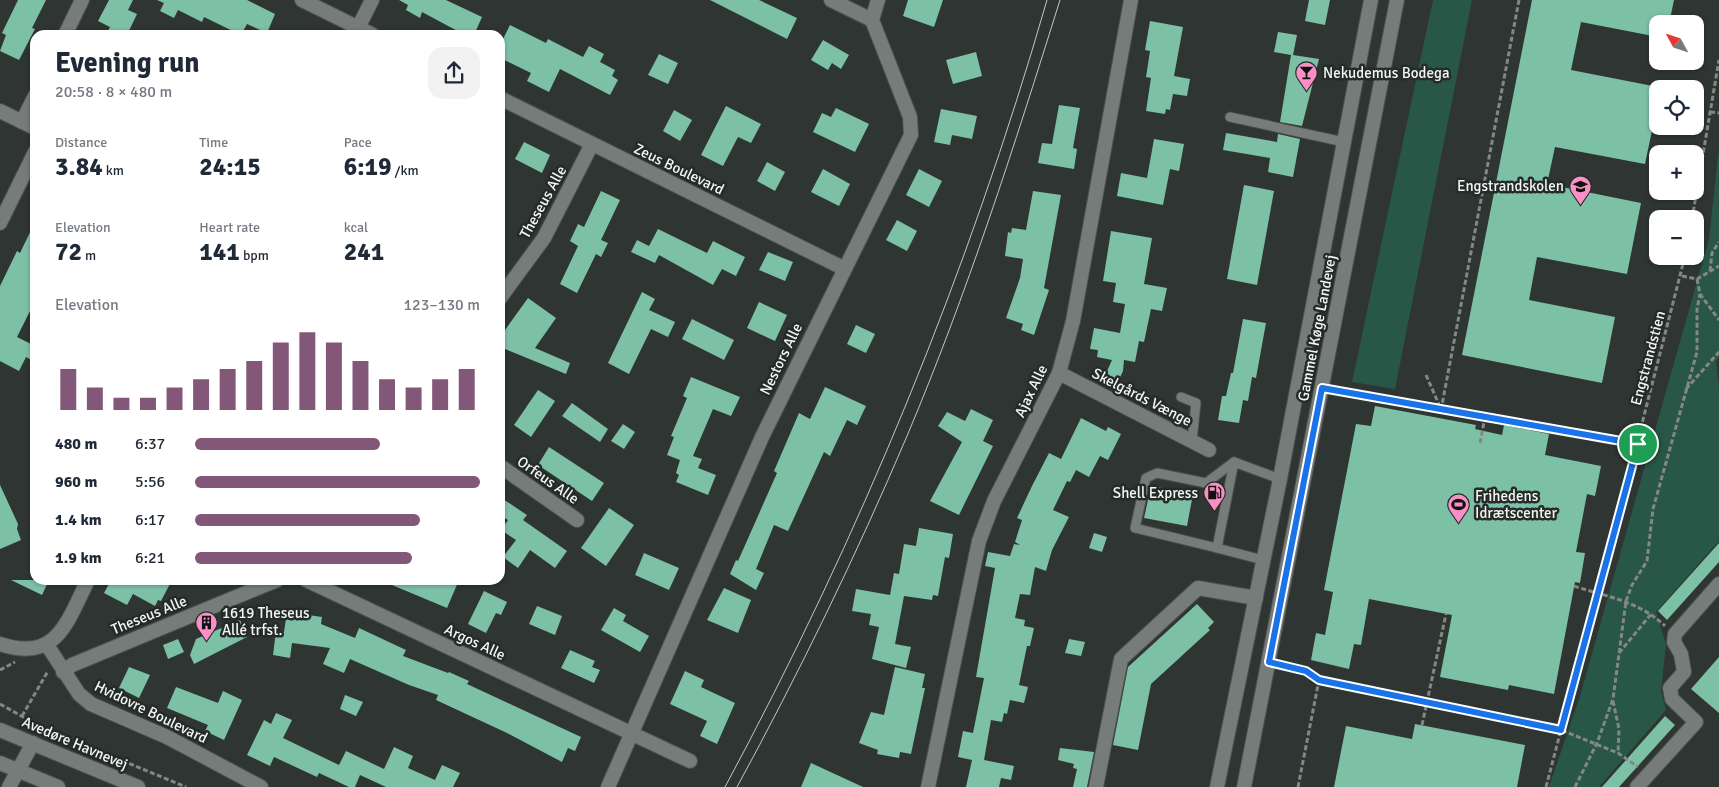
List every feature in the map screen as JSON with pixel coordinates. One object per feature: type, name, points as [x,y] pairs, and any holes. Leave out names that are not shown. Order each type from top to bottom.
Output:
[{"type":"street","points":[[67,30],[82,0]]},
{"type":"street","points":[[302,0],[355,30]]},
{"type":"street","points":[[357,30],[372,0]]},
{"type":"street","points":[[831,0],[872,20],[878,0]]},
{"type":"street","name":"Ajax Alle","points":[[928,787],[979,541],[994,501],[1059,373],[1074,312],[1130,0]]},
{"type":"street","name":"Gammel Køge Landevej","points":[[1218,787],[1280,479],[1371,0]]},
{"type":"street","name":"Gammel Køge Landevej","points":[[1244,787],[1398,0]]},
{"type":"street","name":"Nestors Alle","points":[[608,787],[762,437],[843,268],[911,134],[910,117],[872,20]]},
{"type":"street","name":"Zeus Boulevard","points":[[505,100],[843,268]]},
{"type":"street","points":[[0,111],[29,125]]},
{"type":"street","name":"Theseus Alle","points":[[505,291],[544,238],[592,144]]},
{"type":"street","points":[[0,223],[30,162]]},
{"type":"street","name":"Skelgårds Vænge","points":[[1059,373],[1209,450]]},
{"type":"street","name":"Orfeus Alle","points":[[505,470],[577,520]]},
{"type":"street","points":[[1637,787],[1696,722],[1672,699],[1670,688],[1684,672],[1681,654],[1674,642],[1675,634],[1719,584]]},
{"type":"street","points":[[0,644],[37,650],[47,645],[64,628],[86,585]]},
{"type":"street","name":"Theseus Alle","points":[[63,672],[72,665],[265,585]]},
{"type":"street","name":"Argos Alle","points":[[317,585],[631,734]]},
{"type":"street","points":[[1096,787],[1121,659],[1198,588],[1256,598]]},
{"type":"street","name":"Hvidovre Boulevard","points":[[47,645],[79,694],[91,704],[167,737],[261,787]]},
{"type":"street","name":"Avedøre Havnevej","points":[[0,730],[138,787]]},
{"type":"street","points":[[631,734],[690,761]]},
{"type":"street","points":[[9,787],[33,743]]},
{"type":"street","points":[[0,763],[58,787]]},
{"type":"lane","points":[[1230,117],[1344,142]]},
{"type":"lane","points":[[1181,397],[1196,402],[1192,441]]},
{"type":"lane","points":[[1234,462],[1280,479]]},
{"type":"lane","points":[[1217,548],[1234,462]]},
{"type":"lane","points":[[1234,462],[1206,483],[1157,473],[1146,478],[1135,528],[1264,560]]},
{"type":"path","points":[[1441,410],[1519,0]]},
{"type":"path","points":[[1694,210],[1719,60]]},
{"type":"path","points":[[1710,112],[1719,113]]},
{"type":"path","points":[[1710,271],[1712,253],[1719,242]]},
{"type":"path","name":"Engstrandstien","points":[[1546,787],[1684,265]]},
{"type":"path","points":[[1682,276],[1697,279],[1719,266]]},
{"type":"path","points":[[1575,787],[1597,744],[1613,700],[1626,601],[1632,585],[1647,561],[1653,509],[1697,352],[1697,309],[1700,294],[1697,279]]},
{"type":"path","points":[[1700,294],[1719,320]]},
{"type":"path","points":[[1685,391],[1719,352]]},
{"type":"path","points":[[1426,375],[1441,410]]},
{"type":"path","points":[[1322,388],[1638,444]]},
{"type":"path","points":[[1480,443],[1485,417]]},
{"type":"path","points":[[1574,586],[1626,601],[1652,613],[1675,634]]},
{"type":"path","points":[[1619,654],[1652,613]]},
{"type":"path","points":[[1422,725],[1446,614]]},
{"type":"path","points":[[22,716],[56,658]]},
{"type":"path","points":[[1269,662],[1306,671],[1319,680],[1561,730],[1618,752],[1649,774]]},
{"type":"path","points":[[1298,787],[1319,680]]},
{"type":"path","points":[[1613,700],[1619,728],[1618,752]]},
{"type":"path","points":[[0,704],[41,727],[186,787]]},
{"type":"path","points":[[3,713],[6,707]]},
{"type":"green space","points":[[1433,0],[1472,0],[1395,389],[1352,382]]},
{"type":"green space","points":[[1719,147],[1719,357],[1716,361],[1719,387],[1719,541],[1656,612],[1666,644],[1661,692],[1666,710],[1599,787],[1549,787],[1580,696],[1702,265],[1704,265],[1704,257],[1709,239]]},
{"type":"building","points":[[18,0],[46,0],[32,28],[34,30],[30,30],[30,39],[19,60],[0,51],[6,35],[2,33]]},
{"type":"building","points":[[109,0],[133,0],[128,10],[137,14],[129,30],[108,30],[110,27],[98,21]]},
{"type":"building","points":[[157,0],[247,0],[275,14],[268,30],[260,30],[247,24],[244,30],[231,30],[204,17],[202,22],[178,10],[174,18],[160,11],[164,3]]},
{"type":"building","points":[[399,0],[446,0],[482,17],[476,30],[456,30],[422,12],[420,18],[406,10],[408,5]]},
{"type":"building","points":[[710,0],[759,0],[797,18],[787,39]]},
{"type":"building","points":[[908,0],[943,0],[934,27],[903,16]]},
{"type":"building","points":[[1309,0],[1330,0],[1325,25],[1305,21]]},
{"type":"building","points":[[1532,0],[1674,0],[1671,15],[1649,15],[1649,35],[1581,22],[1571,70],[1649,85],[1649,135],[1651,135],[1645,164],[1555,147],[1547,184],[1641,203],[1627,274],[1537,257],[1529,300],[1615,317],[1602,383],[1462,355]]},
{"type":"building","points":[[1150,21],[1183,27],[1174,76],[1190,79],[1187,96],[1173,94],[1170,110],[1166,109],[1165,114],[1146,111],[1151,78],[1146,77],[1150,51],[1145,50]]},
{"type":"building","points":[[510,25],[546,43],[548,39],[583,57],[589,46],[604,54],[600,62],[615,70],[612,76],[618,80],[610,95],[560,69],[549,92],[527,81],[531,73],[505,60],[505,35]]},
{"type":"building","points":[[1278,32],[1297,35],[1293,55],[1319,59],[1302,126],[1280,122],[1291,55],[1274,52]]},
{"type":"building","points":[[823,40],[849,55],[841,69],[832,63],[828,70],[811,60]]},
{"type":"building","points":[[976,52],[982,76],[953,84],[946,60]]},
{"type":"building","points":[[659,54],[678,63],[668,84],[648,75]]},
{"type":"building","points":[[1059,105],[1080,108],[1073,148],[1077,149],[1074,169],[1038,163],[1042,143],[1052,144]]},
{"type":"building","points":[[726,106],[761,124],[751,143],[738,137],[723,166],[701,155]]},
{"type":"building","points":[[836,108],[869,124],[855,152],[813,132],[822,113],[831,117]]},
{"type":"building","points":[[941,109],[977,116],[972,139],[952,135],[950,145],[934,142]]},
{"type":"building","points":[[674,110],[692,120],[680,141],[663,131]]},
{"type":"building","points":[[1226,133],[1277,142],[1278,134],[1300,139],[1293,177],[1268,172],[1270,158],[1223,150]]},
{"type":"building","points":[[1154,139],[1184,144],[1179,171],[1170,169],[1163,205],[1117,196],[1121,173],[1147,178]]},
{"type":"building","points":[[524,142],[550,155],[542,173],[515,159]]},
{"type":"building","points":[[767,162],[785,172],[775,191],[757,181]]},
{"type":"building","points":[[823,169],[850,184],[839,206],[811,192]]},
{"type":"building","points":[[919,169],[942,181],[929,207],[906,195]]},
{"type":"building","points":[[1244,185],[1274,191],[1257,285],[1227,279]]},
{"type":"building","points":[[601,191],[620,200],[601,240],[608,243],[601,257],[596,254],[577,293],[560,284],[578,246],[570,241],[578,224],[584,227]]},
{"type":"building","points":[[1033,191],[1061,195],[1044,288],[1049,290],[1034,335],[1021,330],[1023,324],[1006,318],[1020,278],[1023,259],[1005,256],[1008,232],[1011,233],[1012,228],[1026,230]]},
{"type":"building","points":[[897,220],[917,231],[907,251],[886,240]]},
{"type":"building","points":[[658,229],[707,253],[713,241],[745,257],[736,276],[722,269],[713,285],[659,255],[655,263],[631,252],[637,240],[649,246]]},
{"type":"building","points":[[1111,231],[1152,238],[1144,284],[1167,288],[1162,311],[1151,309],[1144,342],[1139,341],[1135,362],[1124,360],[1123,371],[1116,386],[1103,380],[1112,360],[1097,357],[1098,350],[1090,349],[1094,328],[1120,333],[1125,304],[1113,302],[1116,283],[1103,281]]},
{"type":"building","points":[[30,232],[30,311],[17,337],[30,344],[30,359],[26,357],[19,371],[0,361],[0,286],[17,251],[20,253]]},
{"type":"building","points":[[768,252],[793,262],[785,281],[759,270]]},
{"type":"building","points":[[642,292],[655,299],[649,310],[675,322],[668,337],[651,329],[629,374],[608,363]]},
{"type":"building","points":[[528,298],[556,318],[535,348],[570,363],[566,374],[505,349],[505,330]]},
{"type":"building","points":[[759,302],[787,315],[775,341],[747,328]]},
{"type":"building","points":[[692,319],[734,340],[724,360],[682,339]]},
{"type":"building","points":[[1243,319],[1266,323],[1256,378],[1252,377],[1248,401],[1243,400],[1239,423],[1218,420],[1222,396],[1226,396],[1231,373],[1233,373]]},
{"type":"building","points":[[856,325],[875,334],[866,353],[847,344]]},
{"type":"building","points":[[691,377],[740,397],[731,416],[713,409],[693,456],[702,459],[698,468],[716,475],[708,495],[676,482],[679,475],[676,473],[680,460],[667,455],[674,437],[671,436],[687,398],[683,396]]},
{"type":"building","points":[[825,387],[866,406],[857,425],[847,420],[830,456],[824,452],[788,531],[774,525],[756,569],[764,573],[756,590],[730,574],[736,560],[738,561],[777,473],[774,471],[799,413],[810,419]]},
{"type":"building","points":[[538,390],[555,401],[531,437],[514,425]]},
{"type":"building","points":[[572,403],[608,429],[600,442],[562,416]]},
{"type":"building","name":"Frihedens Idrætscenter","points":[[1375,406],[1476,425],[1475,429],[1502,435],[1504,425],[1549,434],[1545,455],[1601,466],[1595,496],[1587,494],[1576,552],[1585,553],[1580,583],[1575,582],[1554,694],[1509,685],[1508,690],[1440,677],[1452,615],[1369,599],[1361,645],[1354,644],[1349,669],[1311,660],[1316,633],[1325,635],[1333,592],[1324,590],[1356,424],[1371,426]]},
{"type":"building","points":[[971,409],[993,420],[983,441],[993,446],[959,515],[930,501],[962,442],[938,426],[947,412],[965,421]]},
{"type":"building","points":[[1081,418],[1106,431],[1108,427],[1121,434],[1108,460],[1100,456],[1089,477],[1076,470],[1070,482],[1067,481],[1053,510],[1069,517],[1052,550],[1046,571],[1035,567],[1030,595],[1020,594],[1015,618],[1025,620],[1024,626],[1034,628],[1030,646],[1027,646],[1019,685],[1028,687],[1024,703],[1010,700],[1007,714],[1004,713],[1002,722],[991,720],[984,760],[1014,766],[1011,780],[1001,778],[999,787],[966,787],[972,760],[958,757],[963,731],[973,733],[984,678],[976,677],[995,568],[985,566],[988,552],[1010,556],[1014,544],[1020,545],[1015,542],[1022,520],[1017,518],[1032,486],[1049,453],[1061,459]]},
{"type":"building","points":[[623,424],[635,432],[624,449],[611,441]]},
{"type":"building","points":[[549,447],[604,483],[592,501],[538,465]]},
{"type":"building","points":[[0,485],[18,524],[17,529],[21,540],[0,549]]},
{"type":"building","points":[[1151,486],[1193,494],[1187,526],[1144,518]]},
{"type":"building","points":[[505,500],[527,515],[523,520],[567,551],[555,568],[530,550],[518,568],[505,558],[505,554],[516,540],[505,533],[505,524],[508,520],[505,518]]},
{"type":"building","points":[[609,508],[634,525],[606,566],[581,548]]},
{"type":"building","points":[[919,528],[953,534],[949,558],[945,557],[938,596],[933,595],[932,600],[904,596],[895,644],[911,647],[906,668],[872,659],[879,627],[869,625],[871,614],[852,611],[856,589],[890,595],[894,573],[899,574],[904,544],[916,546]]},
{"type":"building","points":[[1094,533],[1107,537],[1102,552],[1089,548]]},
{"type":"building","points":[[1719,543],[1719,562],[1667,620],[1658,611]]},
{"type":"building","points":[[644,553],[679,568],[669,590],[635,575]]},
{"type":"building","points":[[11,580],[30,580],[30,585],[47,585],[42,595]]},
{"type":"building","points":[[108,585],[169,585],[161,601],[158,600],[155,606],[133,594],[127,605],[104,593]]},
{"type":"building","points":[[392,585],[457,585],[447,608]]},
{"type":"building","points":[[724,588],[751,600],[738,633],[707,620]]},
{"type":"building","points":[[484,591],[507,602],[501,615],[496,613],[486,633],[468,624]]},
{"type":"building","points":[[1197,604],[1214,622],[1208,628],[1210,630],[1151,684],[1138,750],[1113,745],[1128,667]]},
{"type":"building","points":[[537,606],[562,616],[555,635],[529,624]]},
{"type":"building","points":[[614,608],[626,615],[623,621],[649,636],[640,652],[601,630]]},
{"type":"building","points":[[287,612],[322,617],[321,624],[355,638],[359,628],[406,650],[403,656],[469,681],[467,684],[581,737],[575,751],[568,748],[562,762],[507,733],[436,700],[438,695],[409,685],[350,659],[344,673],[323,664],[330,648],[292,643],[290,658],[273,655],[276,631],[284,632]]},
{"type":"building","points":[[240,620],[247,637],[194,664],[190,655],[196,639]]},
{"type":"building","points":[[178,639],[184,652],[168,659],[163,645]]},
{"type":"building","points":[[1069,639],[1085,642],[1081,656],[1065,653]]},
{"type":"building","points":[[570,650],[595,661],[592,667],[600,670],[594,683],[561,668]]},
{"type":"building","points":[[1719,657],[1719,713],[1691,689]]},
{"type":"building","points":[[129,667],[150,675],[139,698],[119,688]]},
{"type":"building","points":[[895,667],[925,674],[922,688],[925,688],[911,754],[900,752],[899,758],[877,754],[878,750],[859,743],[871,712],[884,715]]},
{"type":"building","points":[[685,671],[704,680],[701,687],[735,703],[717,744],[700,736],[707,721],[670,704]]},
{"type":"building","points":[[176,687],[218,703],[223,691],[242,700],[224,740],[205,731],[208,725],[167,708]]},
{"type":"building","points":[[345,695],[363,702],[356,716],[340,709]]},
{"type":"building","points":[[276,713],[292,720],[283,738],[339,765],[346,751],[384,769],[394,747],[413,756],[408,768],[435,780],[442,765],[460,773],[453,787],[386,787],[360,775],[355,787],[349,787],[319,773],[317,777],[274,757],[270,766],[247,755],[264,720],[271,724]]},
{"type":"building","points":[[1665,716],[1675,725],[1619,787],[1602,787]]},
{"type":"building","points":[[1415,724],[1525,745],[1517,787],[1334,787],[1346,726],[1412,739]]},
{"type":"building","points":[[1060,748],[1094,752],[1087,787],[1073,787],[1077,769],[1073,768],[1074,764],[1058,760]]},
{"type":"building","points":[[811,763],[863,787],[801,787]]},
{"type":"tram line","points":[[725,787],[821,597],[907,402],[946,303],[982,203],[1016,102],[1047,0]]},
{"type":"tram line","points":[[737,787],[783,701],[826,614],[868,525],[929,383],[970,274],[1060,0]]},
{"type":"place","name":"Nekudemus Bodega","points":[[1307,92]]},
{"type":"place","name":"Engstrandskolen","points":[[1580,205]]},
{"type":"place","name":"Shell Express","points":[[1214,512]]},
{"type":"place","name":"Frihedens Idrætscenter","points":[[1459,524]]},
{"type":"place","name":"1619 Theseus Allé trfst.","points":[[206,641]]},
{"type":"route","points":[[1322,388],[1638,444],[1561,730],[1319,680],[1306,671],[1269,662],[1322,388]]}]
